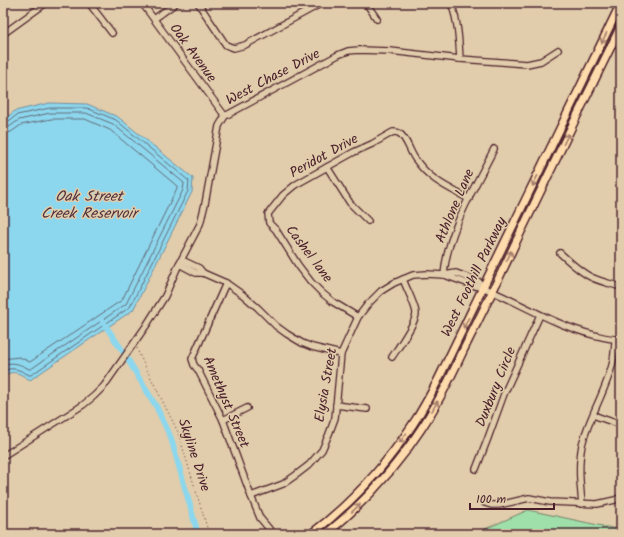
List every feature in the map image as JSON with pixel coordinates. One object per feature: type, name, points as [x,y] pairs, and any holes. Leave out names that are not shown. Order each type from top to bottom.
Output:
[{"type":"main road","name":"West Foothill Parkway","points":[[311,534],[346,504],[371,478],[396,448],[413,423],[439,378],[484,288],[621,3]]},
{"type":"main road","name":"West Foothill Parkway","points":[[326,534],[352,512],[388,474],[421,429],[435,406],[493,291],[621,26]]},
{"type":"street","points":[[3,34],[46,3]]},
{"type":"street","points":[[90,3],[112,33]]},
{"type":"street","name":"Oak Avenue","points":[[142,3],[225,116]]},
{"type":"street","points":[[154,19],[176,3]]},
{"type":"street","points":[[198,3],[226,45],[234,48],[244,45],[322,3]]},
{"type":"street","points":[[366,3],[377,19]]},
{"type":"street","points":[[451,3],[457,26],[460,59]]},
{"type":"street","name":"West Chase Drive","points":[[3,456],[58,422],[94,396],[104,386],[135,342],[165,296],[180,262],[200,224],[219,126],[225,116],[348,51],[390,51],[460,59],[527,64],[541,61],[558,50]]},
{"type":"street","name":"Peridot Drive","points":[[268,214],[283,195],[295,184],[393,132],[399,133],[405,139],[415,159],[431,178],[469,199]]},
{"type":"street","name":"Athlone Lane","points":[[444,275],[445,261],[456,226],[494,149]]},
{"type":"street","points":[[327,167],[350,203],[368,221]]},
{"type":"street","name":"Cashel lane","points":[[268,214],[269,223],[276,230],[298,265],[311,282],[333,302],[358,317]]},
{"type":"street","points":[[560,253],[592,278],[621,287]]},
{"type":"street","points":[[180,262],[198,268],[203,273],[226,283],[243,295],[276,326],[287,334],[312,347],[342,354]]},
{"type":"street","name":"Elysia Street","points":[[251,496],[283,484],[309,465],[322,450],[335,418],[342,354],[358,317],[381,291],[403,279],[413,275],[444,275],[456,273],[478,281],[484,288],[493,291],[553,322],[577,331],[618,339]]},
{"type":"street","points":[[392,357],[414,322],[416,314],[403,279]]},
{"type":"street","name":"Amethyst Street","points":[[226,283],[192,359],[223,420],[260,518],[270,530]]},
{"type":"street","name":"Duxbury Circle","points":[[476,469],[504,394],[540,315]]},
{"type":"street","points":[[582,504],[579,474],[582,446],[608,378],[618,339]]},
{"type":"street","points":[[336,405],[367,409]]},
{"type":"street","points":[[223,420],[248,408]]},
{"type":"street","points":[[593,415],[621,425]]},
{"type":"street","points":[[485,503],[491,505],[529,498],[550,502],[597,504],[621,497]]},
{"type":"path","name":"Skyline Drive","points":[[135,342],[139,354],[178,432],[208,534]]},
{"type":"green space","points":[[528,510],[621,530],[621,534],[474,534]]},
{"type":"water","name":"Oak Street Creek Reservoir","points":[[49,103],[87,104],[118,117],[193,178],[192,192],[133,310],[30,380],[17,373],[11,373],[3,376],[3,120],[15,111]]},
{"type":"waterway","points":[[103,322],[156,406],[171,438],[198,534]]}]
